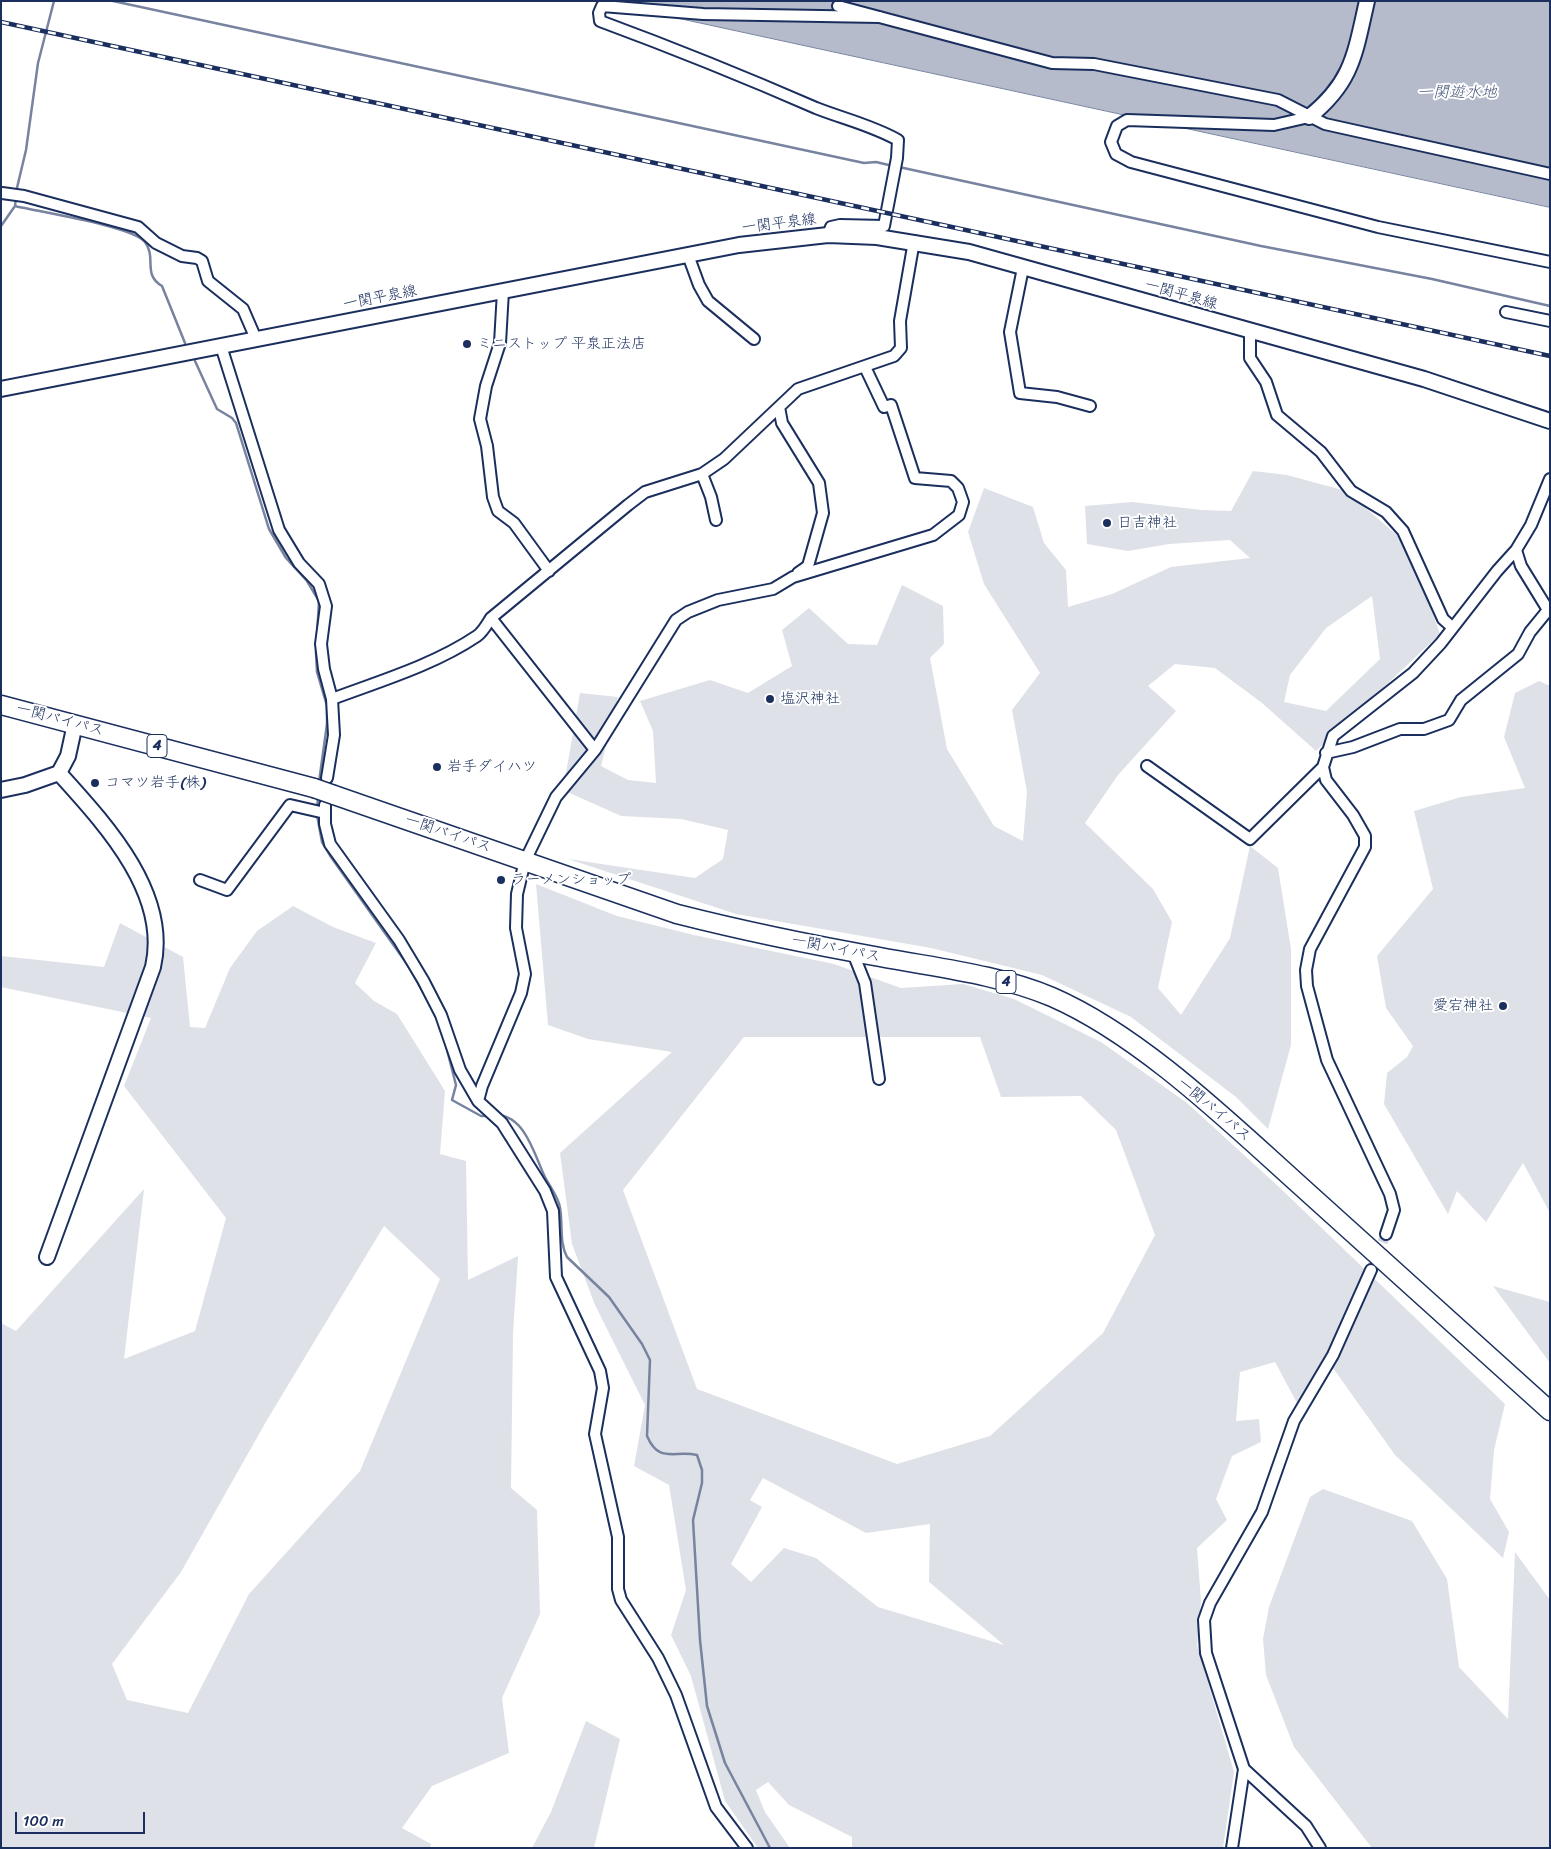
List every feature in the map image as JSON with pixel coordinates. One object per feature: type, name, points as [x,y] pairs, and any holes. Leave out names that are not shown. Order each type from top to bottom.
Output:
[{"type":"highway","name":"一関バイパス","points":[[1,705],[320,783],[328,804],[525,861],[677,914],[729,927],[1013,984],[1053,998],[1118,1033],[1157,1062],[1245,1136],[1550,1411]]},
{"type":"main road","points":[[1309,118],[1325,105],[1347,76],[1355,54],[1367,1]]},
{"type":"main road","name":"一関平泉線","points":[[1,389],[688,255],[786,238],[828,235],[914,241],[969,252],[1424,379],[1550,421]]},
{"type":"main road","points":[[1,790],[26,785],[59,773],[68,756],[75,724]]},
{"type":"main road","points":[[47,1257],[150,977],[157,951],[156,930],[151,910],[136,872],[99,819],[59,773]]},
{"type":"street","points":[[828,235],[831,228],[840,225],[884,226],[897,158],[898,140],[875,127],[833,115],[694,56],[600,21],[599,13],[602,6],[703,14],[880,17]]},
{"type":"street","points":[[838,6],[1052,63],[1094,64],[1278,100],[1309,118],[1324,124],[1550,174]]},
{"type":"street","points":[[1309,118],[1274,125],[1127,120],[1117,126],[1111,142],[1116,154],[1131,162],[1378,227],[1550,262]]},
{"type":"street","points":[[4,193],[24,196],[138,227],[156,243],[182,256],[197,258],[202,261],[208,281],[243,309],[256,339]]},
{"type":"street","points":[[332,700],[442,654],[478,635],[491,618],[645,492],[702,474],[724,459],[798,389],[812,382],[865,367],[894,356],[901,348],[900,321],[914,241]]},
{"type":"street","points":[[688,255],[699,285],[708,300],[754,339]]},
{"type":"street","points":[[1023,268],[1010,332],[1020,393],[1057,397],[1090,406]]},
{"type":"street","points":[[503,291],[500,343],[486,386],[480,419],[487,446],[493,497],[498,510],[514,523],[549,571]]},
{"type":"street","points":[[1506,312],[1550,321]]},
{"type":"street","points":[[1250,331],[1250,358],[1266,382],[1277,415],[1321,452],[1351,491],[1386,512],[1403,531],[1443,619],[1452,627]]},
{"type":"street","points":[[221,346],[279,530],[299,564],[319,584],[326,606],[322,644],[324,669],[332,700],[334,735],[320,783]]},
{"type":"street","points":[[793,577],[933,535],[959,515],[963,502],[958,488],[950,481],[915,478],[891,405],[884,406],[865,367]]},
{"type":"street","points":[[478,1101],[482,1086],[521,993],[525,974],[516,928],[518,894],[525,861],[556,797],[595,750],[676,620],[688,612],[718,600],[773,589],[808,566],[823,513],[819,483],[782,423],[778,407]]},
{"type":"street","points":[[702,474],[711,497],[716,520]]},
{"type":"street","points":[[1386,1234],[1394,1210],[1390,1194],[1327,1060],[1307,986],[1306,970],[1310,949],[1365,847],[1364,836],[1353,816],[1326,780],[1323,767],[1326,753],[1333,736],[1413,673],[1469,609],[1497,571],[1516,550],[1531,525],[1550,479]]},
{"type":"street","points":[[1326,753],[1353,747],[1400,729],[1424,729],[1449,720],[1461,700],[1518,654],[1530,632],[1549,610],[1521,566],[1516,550]]},
{"type":"street","points":[[491,618],[595,750]]},
{"type":"street","points":[[1147,766],[1250,839],[1311,776],[1323,767]]},
{"type":"street","points":[[200,880],[227,890],[290,805],[328,804],[324,824],[330,844],[372,902],[423,980],[441,1015],[460,1070],[478,1101],[499,1120],[525,1158],[548,1198],[553,1211],[556,1277],[600,1371],[603,1388],[595,1434],[618,1537],[618,1588],[622,1600],[658,1658],[676,1695],[716,1807],[747,1848]]},
{"type":"street","points":[[853,952],[865,983],[879,1079]]},
{"type":"street","points":[[1232,1848],[1244,1769],[1206,1653],[1203,1631],[1204,1620],[1210,1603],[1262,1512],[1294,1421],[1333,1355],[1371,1270]]},
{"type":"street","points":[[1244,1769],[1306,1826],[1320,1848]]},
{"type":"shaded area","points":[[1253,471],[1287,475],[1346,491],[1399,537],[1422,584],[1440,634],[1316,751],[1262,703],[1215,668],[1175,664],[1148,686],[1176,711],[1118,775],[1085,823],[1153,889],[1172,922],[1158,988],[1181,1015],[1230,938],[1250,846],[1278,868],[1291,949],[1291,1045],[1268,1129],[1236,1097],[1131,1017],[1042,975],[931,948],[736,914],[568,859],[695,878],[723,859],[728,830],[681,819],[621,816],[563,790],[580,693],[618,697],[601,766],[628,780],[656,783],[653,731],[640,701],[710,680],[748,693],[792,666],[782,630],[809,608],[848,644],[877,645],[902,585],[943,606],[944,644],[930,658],[947,749],[994,826],[1023,841],[1027,792],[1012,710],[1040,673],[984,584],[968,532],[984,488],[1033,507],[1044,543],[1066,570],[1068,607],[1112,594],[1171,567],[1250,558],[1230,540],[1169,544],[1128,551],[1087,544],[1085,506],[1132,502],[1202,510],[1231,511]],"holes":[[[1372,596],[1380,659],[1326,711],[1284,702],[1290,675],[1326,628]]]},
{"type":"shaded area","points":[[1539,681],[1550,686],[1550,1213],[1523,1163],[1486,1222],[1457,1191],[1448,1214],[1384,1104],[1387,1073],[1407,1057],[1413,1046],[1386,1008],[1377,956],[1433,889],[1414,811],[1461,797],[1525,788],[1504,737],[1515,693]]},
{"type":"shaded area","points":[[536,884],[617,916],[694,935],[834,964],[901,988],[963,984],[1014,999],[1101,1042],[1187,1103],[1279,1187],[1505,1404],[1494,1450],[1490,1499],[1509,1532],[1503,1558],[1395,1455],[1328,1361],[1297,1403],[1275,1362],[1240,1372],[1236,1421],[1259,1419],[1261,1442],[1232,1456],[1216,1499],[1227,1520],[1197,1548],[1201,1601],[1197,1645],[1234,1772],[1223,1848],[852,1848],[852,1837],[789,1805],[768,1782],[756,1790],[765,1812],[790,1848],[758,1848],[725,1801],[691,1676],[671,1635],[686,1590],[669,1485],[634,1466],[645,1405],[595,1305],[572,1244],[560,1153],[672,1052],[588,1039],[548,1025]],"holes":[[[744,1037],[980,1037],[1001,1097],[1081,1096],[1116,1130],[1155,1235],[1103,1333],[990,1436],[897,1464],[697,1389],[623,1190]],[[763,1478],[866,1533],[930,1524],[929,1582],[1004,1645],[878,1607],[816,1558],[784,1548],[751,1582],[731,1564],[762,1507],[750,1500]]]},
{"type":"shaded area","points":[[293,906],[333,927],[376,943],[355,983],[374,1001],[397,1014],[445,1091],[440,1154],[466,1161],[468,1280],[518,1256],[513,1334],[511,1488],[537,1510],[540,1614],[502,1698],[509,1753],[432,1786],[402,1828],[431,1844],[430,1848],[1,1848],[1,1323],[16,1331],[144,1189],[124,1359],[195,1331],[226,1218],[124,1086],[151,1018],[1,987],[1,956],[104,967],[120,923],[183,957],[190,1027],[205,1028],[230,968],[257,931]],"holes":[[[384,1226],[440,1279],[360,1471],[249,1594],[188,1713],[127,1700],[112,1664],[181,1572],[267,1420]]]},
{"type":"shaded area","points":[[1493,1286],[1550,1302],[1550,1363]]},
{"type":"shaded area","points":[[1323,1489],[1412,1521],[1447,1579],[1459,1667],[1508,1719],[1515,1552],[1550,1600],[1550,1848],[1372,1848],[1294,1747],[1266,1675],[1263,1639],[1269,1607],[1310,1497]]},
{"type":"shaded area","points":[[586,1721],[620,1739],[594,1848],[532,1848],[551,1812]]},
{"type":"water","name":"一関遊水地","points":[[599,1],[1550,1],[1550,207]]},
{"type":"waterway","points":[[16,192],[26,150],[38,63],[54,1]]},
{"type":"waterway","points":[[113,1],[864,163],[876,162],[893,166]]},
{"type":"waterway","points":[[899,167],[1261,246],[1432,279],[1550,306]]},
{"type":"waterway","points":[[1,226],[15,206],[16,197]]},
{"type":"waterway","points":[[15,206],[105,225],[123,230],[145,242],[150,254],[151,271],[156,281],[162,286],[185,343]]},
{"type":"waterway","points":[[195,361],[217,409],[232,418],[236,423],[269,529],[286,558],[307,581],[319,601],[316,652],[317,672],[327,706],[327,724],[319,782]]},
{"type":"waterway","points":[[317,809],[318,797]]},
{"type":"waterway","points":[[317,815],[322,842],[407,964],[431,1006]]},
{"type":"waterway","points":[[444,1038],[456,1085],[452,1100],[481,1116],[488,1116]]},
{"type":"waterway","points":[[498,1115],[508,1117],[523,1130],[556,1196],[560,1208],[562,1239],[567,1257],[609,1297],[642,1344],[650,1360],[647,1436],[652,1445],[662,1453],[697,1455],[702,1470],[702,1483],[693,1520],[700,1640],[707,1706],[725,1763],[770,1848]]},
{"type":"tunnel","points":[[1371,1270],[1386,1234]]},
{"type":"railway","points":[[1,22],[1550,356]]},
{"type":"place","name":"ミニストップ 平泉正法店","points":[[467,344]]},
{"type":"place","name":"日吉神社","points":[[1107,523]]},
{"type":"place","name":"塩沢神社","points":[[770,699]]},
{"type":"place","name":"岩手ダイハツ","points":[[437,767]]},
{"type":"place","name":"コマツ岩手(株)","points":[[95,783]]},
{"type":"place","name":"ラーメンショップ","points":[[501,880]]},
{"type":"place","name":"愛宕神社","points":[[1503,1006]]}]
